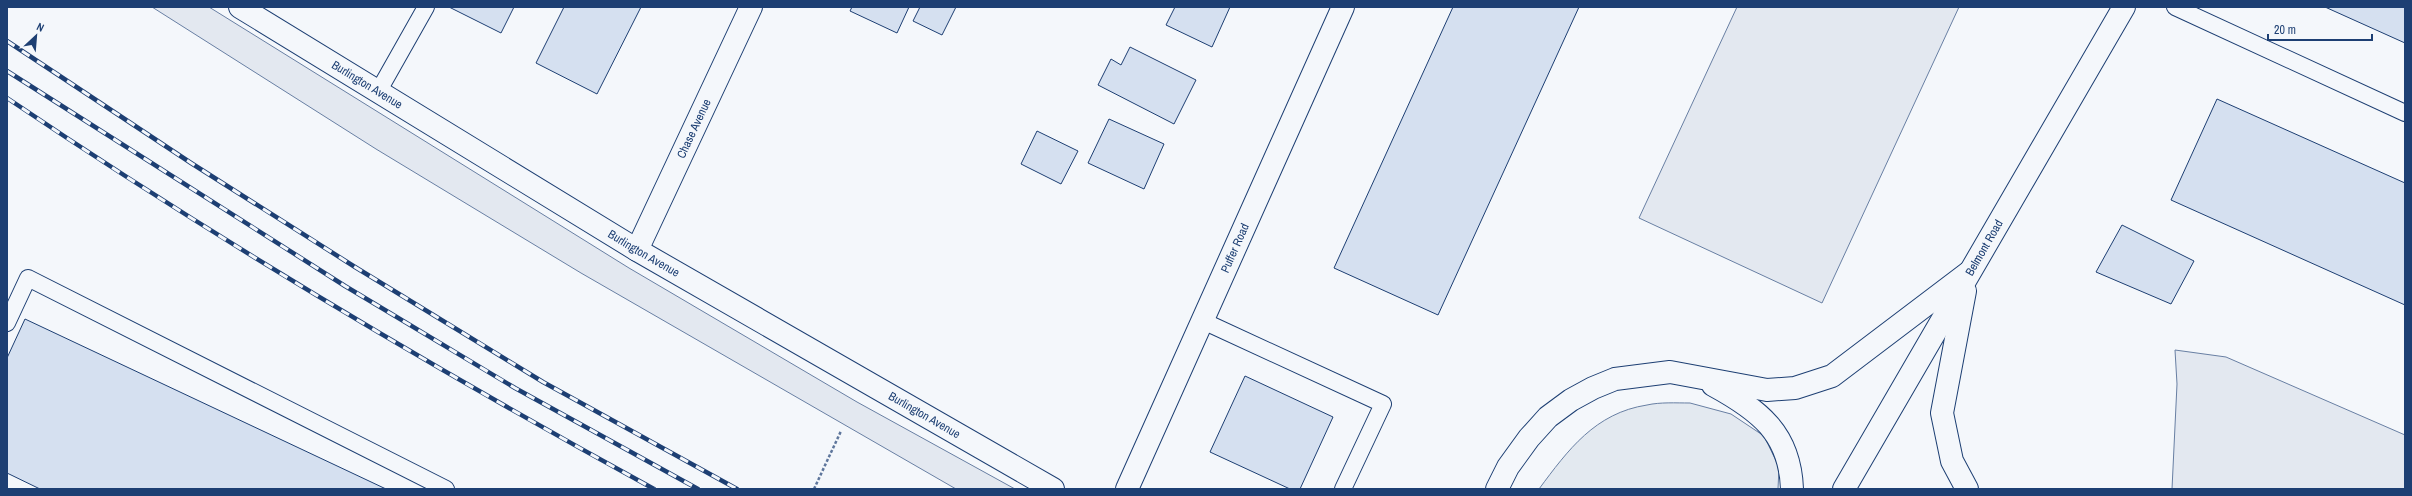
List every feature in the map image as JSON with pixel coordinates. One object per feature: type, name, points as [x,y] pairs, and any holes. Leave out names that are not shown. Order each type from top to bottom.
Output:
[{"type":"street","name":"Burlington Avenue","points":[[240,7],[637,250],[1053,489]]},
{"type":"street","name":"Chase Avenue","points":[[637,250],[751,7]]},
{"type":"street","name":"Puffer Road","points":[[1127,489],[1343,7]]},
{"type":"street","name":"Belmont Road","points":[[1844,489],[1968,273],[2124,7]]},
{"type":"street","points":[[1497,489],[1508,467],[1529,438],[1548,418],[1571,400],[1587,391],[1615,379],[1670,372],[1767,390],[1795,388],[1832,376],[1968,273]]},
{"type":"street","points":[[1967,489],[1952,461],[1942,413],[1968,273]]},
{"type":"street","points":[[1700,378],[1730,395],[1764,418],[1783,447],[1792,470],[1792,489]]},
{"type":"lane","points":[[378,92],[426,7]]},
{"type":"lane","points":[[2175,7],[2405,113]]},
{"type":"lane","points":[[7,323],[28,278],[420,483],[446,489]]},
{"type":"lane","points":[[1202,321],[1383,404],[1343,489]]},
{"type":"path","points":[[814,489],[841,431]]},
{"type":"shaded area","points":[[152,7],[209,7],[629,268],[857,402],[1015,489],[956,489],[581,273],[376,149]]},
{"type":"shaded area","points":[[1737,7],[1959,7],[1822,303],[1639,218]]},
{"type":"shaded area","points":[[2175,350],[2226,357],[2405,435],[2405,489],[2172,489],[2177,384]]},
{"type":"shaded area","points":[[1690,403],[1731,414],[1764,436],[1779,467],[1778,489],[1539,489],[1572,447],[1584,435],[1612,416],[1629,409],[1652,404]]},
{"type":"building","points":[[449,7],[514,7],[501,33]]},
{"type":"building","points":[[564,7],[641,7],[597,94],[536,63]]},
{"type":"building","points":[[852,7],[909,7],[897,33],[850,11]]},
{"type":"building","points":[[920,7],[956,7],[942,35],[913,21]]},
{"type":"building","points":[[1175,7],[1230,7],[1212,47],[1166,25]]},
{"type":"building","points":[[1453,7],[1579,7],[1438,315],[1334,268]]},
{"type":"building","points":[[2325,7],[2405,7],[2405,43]]},
{"type":"building","points":[[1130,47],[1196,80],[1174,124],[1098,85],[1111,59],[1121,65]]},
{"type":"building","points":[[2217,99],[2405,183],[2405,305],[2171,200]]},
{"type":"building","points":[[1109,119],[1164,144],[1144,189],[1088,163]]},
{"type":"building","points":[[1037,131],[1078,151],[1061,184],[1021,164]]},
{"type":"building","points":[[2122,225],[2194,261],[2171,304],[2096,272]]},
{"type":"building","points":[[25,319],[386,489],[40,489],[7,473],[7,358]]},
{"type":"building","points":[[1245,376],[1333,417],[1300,489],[1290,489],[1210,452]]},
{"type":"railway","points":[[7,41],[191,163],[355,267],[543,382],[737,489]]},
{"type":"railway","points":[[7,71],[345,286],[515,388],[698,489]]},
{"type":"railway","points":[[7,98],[165,202],[326,301],[489,397],[654,489]]}]
